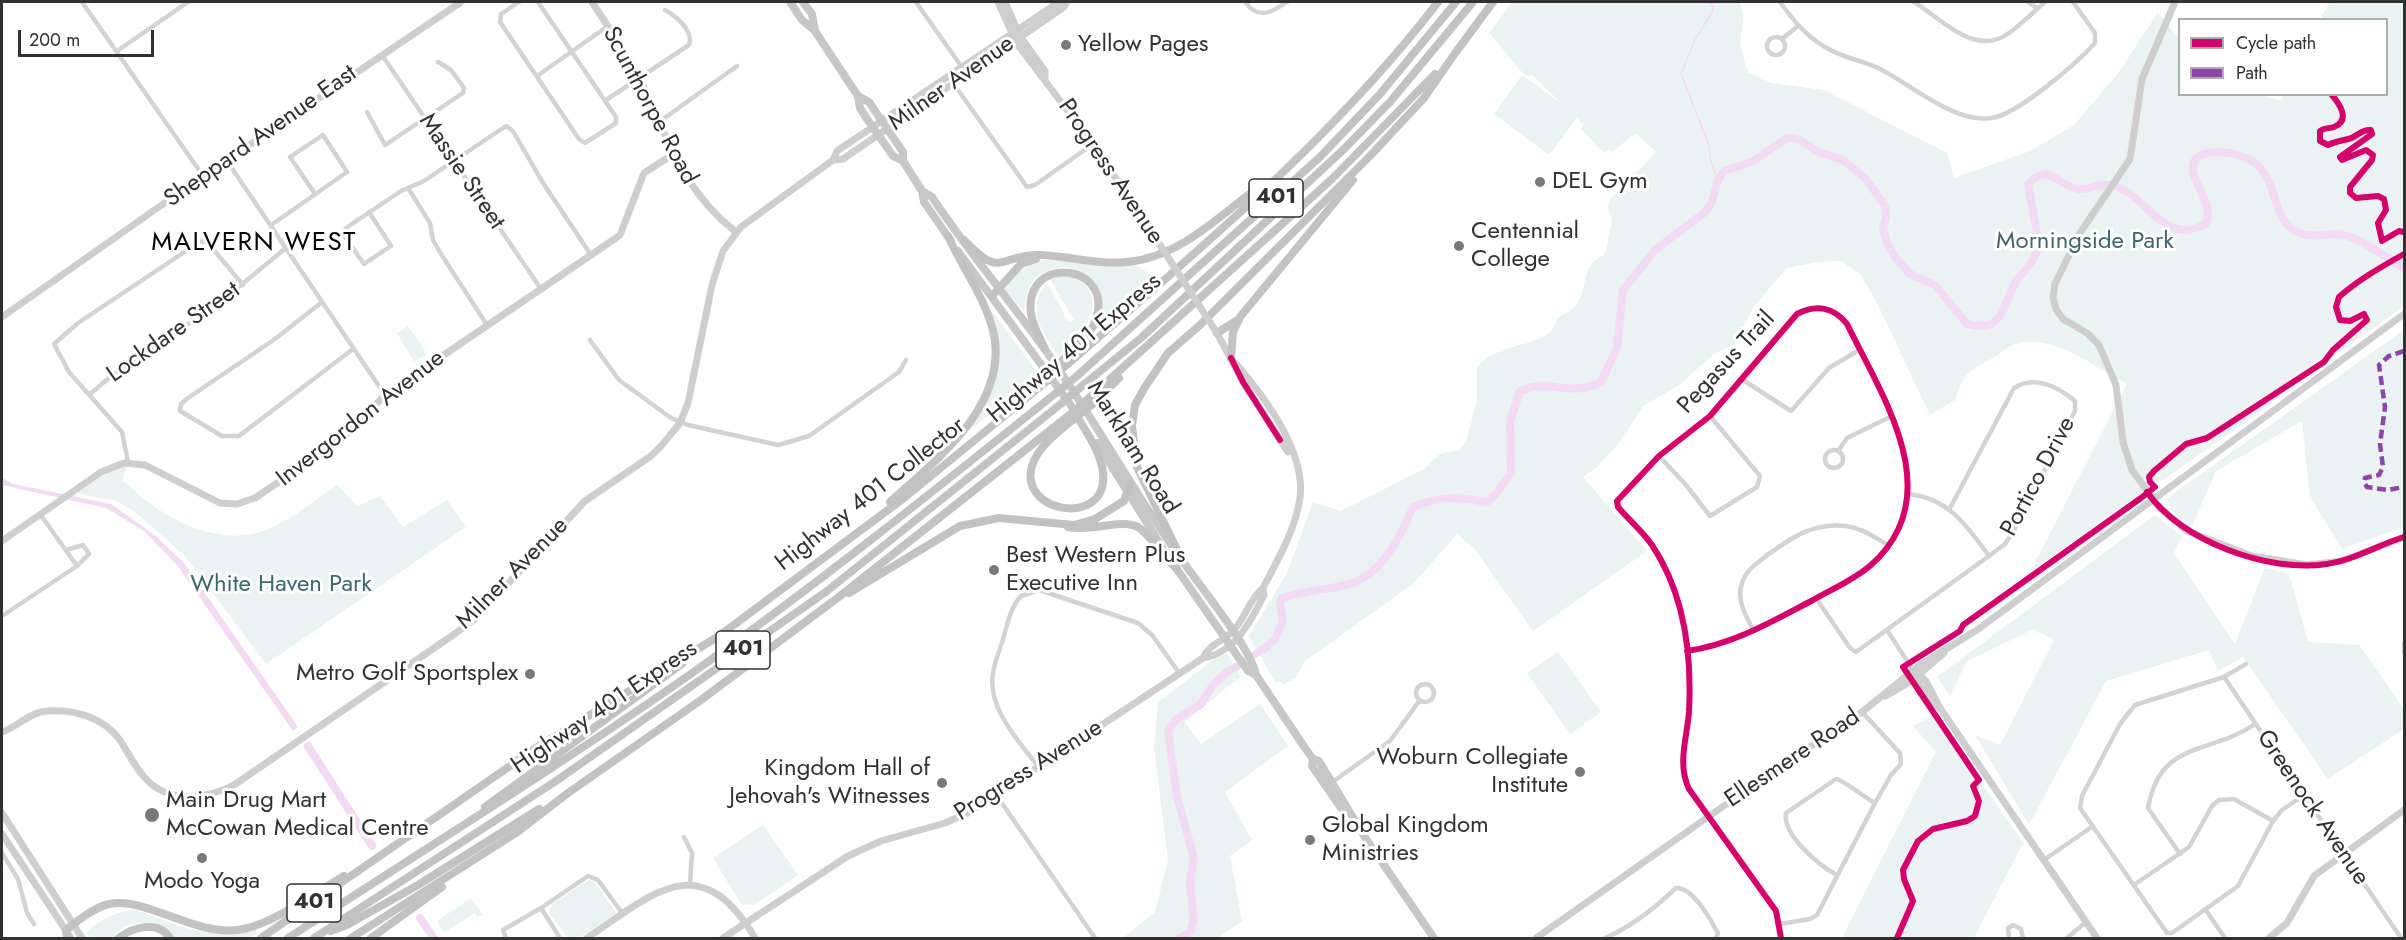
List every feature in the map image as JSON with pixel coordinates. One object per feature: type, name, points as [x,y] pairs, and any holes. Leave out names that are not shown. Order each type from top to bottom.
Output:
[{"type":"highway","name":"401","points":[[1066,361],[1244,209],[1365,88],[1438,2]]},
{"type":"highway","name":"Highway 401 Express","points":[[288,939],[461,825],[549,771],[699,668],[825,575],[1056,393],[1320,158],[1380,94],[1456,2]]},
{"type":"highway","name":"Highway 401 Express","points":[[315,938],[556,781],[827,591],[1062,403],[1142,338],[1344,149],[1390,102],[1473,2]]},
{"type":"highway","name":"401","points":[[351,939],[516,833],[568,793],[701,699],[840,596],[1092,401],[1332,179],[1402,110],[1458,49],[1493,2]]},
{"type":"highway","points":[[1182,560],[1137,467],[1132,426],[1136,405],[1156,369],[1168,353],[1200,325],[1369,157],[1424,98],[1458,49]]},
{"type":"highway","points":[[1231,358],[1233,332],[1240,317],[1369,157]]},
{"type":"highway","points":[[964,240],[980,257],[996,264],[1028,255],[1127,262],[1152,258],[1200,233],[1289,165]]},
{"type":"highway","points":[[866,525],[948,448],[974,416],[992,377],[995,341],[989,321],[948,236]]},
{"type":"highway","points":[[994,292],[1021,264],[1033,259],[1054,256]]},
{"type":"highway","points":[[1045,349],[1032,315],[1032,297],[1037,285],[1051,274],[1065,271],[1077,274],[1095,289],[1098,307],[1094,327],[1066,361]]},
{"type":"highway","points":[[1217,333],[1240,317]]},
{"type":"highway","name":"Highway 401 Collector","points":[[261,939],[536,748],[719,636],[904,498],[1028,396],[1066,361]]},
{"type":"highway","points":[[1068,420],[1038,454],[1032,467],[1032,482],[1038,496],[1051,506],[1068,510],[1083,506],[1094,499],[1103,479],[1100,461],[1072,406]]},
{"type":"highway","points":[[840,596],[857,590],[930,541],[960,526],[999,518],[1074,525],[1095,519],[1124,501],[1128,496],[1130,483]]},
{"type":"highway","points":[[1045,522],[1086,530],[1125,523],[1137,526],[1177,569]]},
{"type":"highway","points":[[461,825],[538,766],[663,679],[719,636]]},
{"type":"highway","points":[[315,938],[347,925],[568,793]]},
{"type":"highway","points":[[70,933],[98,908],[121,903],[195,926],[221,931],[241,930],[261,924],[390,851]]},
{"type":"highway","points":[[371,939],[437,893],[450,877]]},
{"type":"highway","points":[[118,939],[131,930],[148,927],[160,929],[170,939]]},
{"type":"main road","name":"Sheppard Avenue East","points":[[2,316],[203,176],[461,2]]},
{"type":"main road","name":"Scunthorpe Road","points":[[592,2],[639,78],[672,155],[701,200],[736,232]]},
{"type":"main road","name":"Markham Road","points":[[791,2],[802,20],[815,31],[858,96],[860,108],[893,156],[903,161],[922,191],[924,202],[948,236],[1045,349],[1092,418],[1130,483],[1182,560],[1231,639],[1312,759],[1319,761],[1330,785],[1347,803],[1348,810],[1434,939]]},
{"type":"main road","name":"Markham Road","points":[[803,2],[812,14],[815,31]]},
{"type":"main road","name":"Progress Avenue","points":[[998,2],[1016,34],[1045,71],[1045,78],[1093,144],[1160,245],[1217,333],[1243,382],[1289,448]]},
{"type":"main road","name":"Progress Avenue","points":[[1005,2],[1016,34]]},
{"type":"main road","name":"Milner Avenue","points":[[833,160],[843,159],[879,135],[953,83],[1059,2]]},
{"type":"main road","name":"Milner Avenue","points":[[3,733],[44,711],[70,711],[87,716],[104,725],[118,738],[144,778],[166,792],[196,797],[223,790],[475,619],[585,501],[651,456],[680,423],[688,404],[718,263],[736,232],[833,160],[837,151],[872,126],[961,66],[1064,7],[1067,2]]},
{"type":"main road","points":[[2173,2],[2144,73],[2131,154],[2118,179],[2080,233],[2055,284],[2053,298],[2059,315],[2087,333],[2106,357],[2119,397],[2125,452],[2134,474],[2152,499],[2174,522],[2201,538],[2252,556],[2278,562],[2326,564],[2351,558],[2404,537]]},
{"type":"main road","name":"Markham Road","points":[[858,96],[869,102],[903,153],[903,161]]},
{"type":"main road","name":"Invergordon Avenue","points":[[128,462],[155,470],[220,503],[244,503],[260,496],[336,443],[385,395],[620,235],[644,173],[672,155]]},
{"type":"main road","name":"Markham Road","points":[[922,191],[933,196],[964,240],[994,292],[1072,406],[1128,496],[1177,569],[1231,639]]},
{"type":"main road","name":"Ellesmere Road","points":[[1536,939],[1862,712],[2404,314]]},
{"type":"main road","name":"Progress Avenue","points":[[723,939],[848,856],[881,841],[945,823],[997,796],[1203,658],[1206,650],[1231,639],[1264,595],[1263,588],[1289,537],[1298,509],[1299,475],[1270,409],[1231,358]]},
{"type":"main road","points":[[1262,409],[1270,409]]},
{"type":"main road","points":[[2,541],[104,470],[128,462]]},
{"type":"main road","points":[[1915,673],[1926,681],[1940,708],[2097,939]]},
{"type":"main road","points":[[2269,939],[2289,921],[2314,876],[2404,810]]},
{"type":"main road","points":[[2,813],[70,933]]},
{"type":"main road","points":[[2,834],[70,933],[82,939]]},
{"type":"main road","points":[[587,939],[660,891],[690,885],[718,892],[746,923],[754,939]]},
{"type":"street","points":[[82,2],[203,176]]},
{"type":"street","points":[[117,51],[188,2]]},
{"type":"street","points":[[519,2],[501,14],[500,22],[581,142],[592,140],[616,123],[606,100],[538,2]]},
{"type":"street","points":[[916,2],[961,66]]},
{"type":"street","points":[[1245,2],[1251,10],[1260,14],[1287,2]]},
{"type":"street","points":[[1780,2],[1798,26],[1825,48],[1882,70],[1961,115],[1992,118],[2018,108],[2095,43],[2095,33],[2073,2]]},
{"type":"street","points":[[1914,2],[1964,36],[1982,42],[2003,37],[2045,2]]},
{"type":"street","points":[[2028,2],[2037,8]]},
{"type":"street","points":[[606,100],[689,45],[691,41],[676,16],[665,10]]},
{"type":"street","points":[[1782,39],[1798,26]]},
{"type":"street","points":[[537,76],[608,27]]},
{"type":"street","name":"Massie Street","points":[[382,55],[541,289]]},
{"type":"street","points":[[367,112],[385,145],[465,91],[451,70],[438,62]]},
{"type":"street","points":[[658,122],[737,66]]},
{"type":"street","points":[[953,83],[1027,187],[1035,185],[1093,144]]},
{"type":"street","points":[[369,212],[391,246],[364,264],[345,240],[343,231],[369,212],[424,181],[501,128],[510,128],[591,255]]},
{"type":"street","points":[[271,225],[347,172],[322,135],[290,157],[315,194]]},
{"type":"street","points":[[227,160],[385,395]]},
{"type":"street","points":[[408,188],[430,223],[433,240],[441,254],[487,325]]},
{"type":"street","points":[[128,462],[122,432],[69,372],[54,347],[57,340],[78,323],[201,241],[211,246],[243,285]]},
{"type":"street","name":"Lockdare Street","points":[[89,395],[243,285],[286,249]]},
{"type":"street","points":[[322,302],[275,339],[188,398],[181,404],[180,411],[222,436],[239,436],[353,349]]},
{"type":"street","name":"Pegasus Trail","points":[[1826,308],[1836,313],[1847,324],[1892,416],[1907,458],[1907,494],[1901,520],[1888,545],[1864,570],[1754,631],[1724,644],[1687,651],[1679,603],[1667,572],[1652,545],[1618,507],[1617,501],[1659,456],[1710,416],[1743,380],[1791,320],[1805,310],[1826,308]]},
{"type":"street","points":[[590,340],[619,380],[680,423],[778,445],[793,443],[809,436],[898,372],[906,360]]},
{"type":"street","points":[[1743,380],[1791,411],[1829,368],[1859,350]]},
{"type":"street","name":"Portico Drive","points":[[1816,598],[1853,651],[1863,648],[2005,544],[2075,411],[2076,403],[2073,399],[2035,381],[2014,388],[1950,508]]},
{"type":"street","points":[[1659,456],[1710,516],[1757,487],[1760,476],[1710,416]]},
{"type":"street","points":[[1838,451],[1847,438],[1892,416]]},
{"type":"street","points":[[1831,450],[1838,451],[1842,454],[1843,463],[1836,469],[1830,468],[1826,464],[1826,454],[1831,450]]},
{"type":"street","points":[[1907,494],[1933,500],[1950,508],[1968,527],[1989,556]]},
{"type":"street","points":[[40,514],[77,566]]},
{"type":"street","points":[[1754,631],[1741,602],[1742,583],[1751,567],[1792,538],[1827,525],[1849,526],[1868,532],[1888,545]]},
{"type":"street","points":[[2,616],[77,566],[89,554],[88,548],[83,545],[66,550]]},
{"type":"street","points":[[1039,768],[1001,715],[993,695],[993,674],[996,662],[1009,617],[1021,596],[1039,590],[1138,623],[1152,635],[1180,674]]},
{"type":"street","points":[[1887,630],[1915,673]]},
{"type":"street","points":[[2404,643],[2404,652]]},
{"type":"street","points":[[1687,651],[1689,710],[1684,775],[1689,789],[1772,905],[1780,924],[1781,939]]},
{"type":"street","points":[[2246,664],[2224,677],[2144,701],[2127,712],[2080,801],[2080,808],[2167,933],[2172,933],[2238,886],[2273,821],[2304,795]]},
{"type":"street","name":"Greenock Avenue","points":[[2224,677],[2401,939]]},
{"type":"street","points":[[1330,785],[1390,741],[1420,700]]},
{"type":"street","points":[[1780,924],[1810,920],[1817,915],[1875,803],[1891,775],[1901,764],[1901,756],[1862,712]]},
{"type":"street","points":[[2180,854],[2148,808],[2150,797],[2165,769],[2176,757],[2237,735],[2255,724]]},
{"type":"street","points":[[1838,875],[1820,866],[1804,850],[1788,825],[1786,813],[1836,779],[1843,780],[1859,795],[1875,803]]},
{"type":"street","points":[[997,796],[1095,939]]},
{"type":"street","points":[[2134,885],[2180,854],[2195,839],[2212,806],[2219,800],[2234,799],[2273,821]]},
{"type":"street","points":[[2044,860],[2093,826]]},
{"type":"street","points":[[684,837],[692,853],[690,885]]},
{"type":"street","points":[[2,853],[18,879],[27,913],[34,924]]},
{"type":"street","points":[[506,939],[503,930],[541,909],[588,876],[598,880],[623,914]]},
{"type":"street","points":[[1605,939],[1663,902],[1676,888],[1681,888],[1690,892],[1714,926],[1718,933],[1716,939]]},
{"type":"street","points":[[541,909],[560,939]]},
{"type":"street","points":[[2205,909],[2225,939]]},
{"type":"street","points":[[2067,939],[2086,922]]},
{"type":"street","points":[[2009,939],[2008,928],[2013,925],[2021,928],[2023,939]]},
{"type":"green space","name":"Morningside Park","points":[[1512,2],[1740,2],[1743,18],[1740,45],[1748,72],[1771,83],[1824,90],[1947,153],[1954,178],[2030,151],[2074,125],[2119,72],[2158,12],[2178,38],[2178,96],[2266,96],[2281,101],[2284,96],[2388,96],[2388,18],[2321,18],[2330,2],[2404,2],[2404,306],[2288,389],[2255,416],[2030,572],[2127,384],[2072,353],[2042,343],[2027,342],[2010,346],[1968,373],[1955,400],[1930,415],[1878,305],[1861,275],[1841,261],[1818,262],[1787,268],[1754,306],[1735,344],[1714,354],[1678,386],[1643,406],[1619,443],[1597,467],[1583,477],[1647,551],[1533,631],[1474,548],[1457,534],[1414,583],[1305,661],[1296,678],[1284,684],[1279,681],[1276,683],[1249,636],[1287,573],[1313,502],[1341,511],[1424,469],[1440,454],[1459,450],[1466,441],[1477,401],[1477,367],[1496,353],[1546,335],[1552,330],[1558,317],[1570,311],[1577,303],[1590,267],[1595,260],[1605,255],[1612,220],[1608,207],[1610,200],[1656,152],[1636,133],[1612,152],[1610,149],[1604,153],[1581,129],[1584,125],[1577,118],[1549,155],[1494,114],[1522,75],[1562,104],[1532,75],[1526,76],[1489,33]]},
{"type":"green space","points":[[1053,259],[1136,265],[1154,277],[1093,333],[1099,309],[1089,279],[1078,271],[1064,267],[1039,275],[1031,283],[1024,312],[1002,286],[1034,261]]},
{"type":"green space","points":[[1067,274],[1082,283],[1090,292],[1093,303],[1085,324],[1059,356],[1038,320],[1037,302],[1047,283],[1065,315],[1063,316],[1070,322],[1074,320],[1049,277]]},
{"type":"green space","points":[[985,302],[1038,373],[960,439],[980,411],[997,360]]},
{"type":"green space","points":[[408,326],[427,354],[414,362],[397,333]]},
{"type":"green space","points":[[2404,330],[2404,527],[2342,549],[2310,497],[2302,421],[2216,471],[2192,526],[2172,511],[2167,500],[2170,496]]},
{"type":"green space","name":"White Haven Park","points":[[127,466],[122,480],[137,494],[172,518],[210,533],[251,534],[271,528],[296,514],[337,485],[357,506],[380,496],[403,527],[447,500],[466,527],[266,664],[185,556],[135,512],[117,501],[76,493],[110,471]]},
{"type":"green space","points":[[2155,515],[2182,537],[2174,553],[2235,644],[2265,568],[2289,573],[2308,642],[2359,645],[2404,709],[2404,729],[2328,779],[2243,657],[2218,671],[2209,650],[2106,681],[2029,825],[1975,735],[2000,745],[2054,640],[2034,629],[1967,661],[1950,696],[1937,677]]},
{"type":"green space","points":[[1558,652],[1601,712],[1570,734],[1527,673]]},
{"type":"green space","points":[[1227,654],[1241,677],[1185,722],[1201,744],[1260,704],[1288,746],[1225,792],[1252,840],[1230,856],[1242,921],[1217,938],[1123,938],[1155,912],[1168,860],[1154,747],[1158,702],[1216,658]]},
{"type":"green space","points":[[1934,715],[2023,843],[1974,938],[1842,938],[1936,752],[1913,726]]},
{"type":"green space","points":[[763,825],[798,875],[754,905],[741,904],[713,858]]},
{"type":"green space","points":[[589,880],[595,882],[616,913],[579,938],[568,938],[549,912],[552,904]]},
{"type":"green space","points":[[471,898],[483,915],[477,917],[474,913],[444,933],[437,921]]},
{"type":"green space","points":[[136,910],[195,930],[222,933],[256,929],[258,933],[249,938],[174,938],[151,924],[135,923],[119,931],[113,938],[90,938],[86,933],[109,917]]},
{"type":"shaded area","points":[[2,478],[13,484],[111,504],[156,536],[184,563],[298,727],[293,731],[177,565],[144,531],[106,508],[2,485]]},
{"type":"waterway","points":[[1563,2],[1571,2]]},
{"type":"waterway","points":[[1711,2],[1713,10],[1694,42],[1681,74],[1709,145],[1711,162],[1718,180]]},
{"type":"waterway","points":[[1180,938],[1191,931],[1194,919],[1190,883],[1194,858],[1177,797],[1168,731],[1176,719],[1200,705],[1213,685],[1226,673],[1275,639],[1283,621],[1280,605],[1282,598],[1346,585],[1370,574],[1388,555],[1413,507],[1433,500],[1450,498],[1487,502],[1496,494],[1511,473],[1510,421],[1520,391],[1540,386],[1580,388],[1601,382],[1617,348],[1623,290],[1655,250],[1704,213],[1711,204],[1718,180],[1724,171],[1752,162],[1787,138],[1800,140],[1818,152],[1843,160],[1866,179],[1885,206],[1886,217],[1883,228],[1887,243],[1896,258],[1910,274],[1935,285],[1967,324],[1979,326],[1992,324],[2000,316],[2016,281],[2032,262],[2037,251],[2038,239],[2028,184],[2036,177],[2046,174],[2070,187],[2079,189],[2111,185],[2124,190],[2166,224],[2177,229],[2190,229],[2206,224],[2208,215],[2204,198],[2193,174],[2195,160],[2203,154],[2213,152],[2242,156],[2257,165],[2266,176],[2281,215],[2288,225],[2300,233],[2314,236],[2336,234],[2353,238],[2404,268]]},
{"type":"waterway","points":[[308,746],[372,846]]},
{"type":"waterway","points":[[420,918],[434,938]]},
{"type":"marked path","points":[[2404,351],[2389,356],[2379,365],[2385,407],[2380,444],[2383,467],[2379,475],[2365,478],[2364,482],[2367,487],[2388,490],[2404,487]]},
{"type":"cycle path","points":[[2332,96],[2342,111],[2342,120],[2334,127],[2320,131],[2320,141],[2328,145],[2371,130],[2372,134],[2340,157],[2342,160],[2366,150],[2373,155],[2372,160],[2350,187],[2350,193],[2356,198],[2378,196],[2384,199],[2386,210],[2378,223],[2382,241],[2399,231],[2404,232]]},
{"type":"cycle path","points":[[1897,938],[1913,901],[1904,879],[1903,870],[1918,841],[1933,829],[1967,821],[1975,816],[1979,801],[1973,786],[1979,780],[1903,667],[1960,631],[1963,625],[2155,487],[2149,477],[2186,444],[2207,438],[2324,362],[2333,350],[2367,320],[2364,314],[2350,321],[2340,320],[2336,307],[2339,297],[2362,279],[2404,254]]},
{"type":"cycle path","points":[[1687,651],[1704,648],[1736,638],[1843,584],[1871,565],[1894,538],[1906,508],[1907,477],[1902,445],[1877,382],[1847,324],[1830,311],[1818,308],[1797,314],[1710,416],[1659,456],[1617,501],[1618,507],[1652,545],[1672,583],[1679,604],[1687,647],[1689,669],[1690,690],[1683,761],[1685,780],[1689,789],[1776,911],[1781,938]]},
{"type":"cycle path","points":[[1231,358],[1243,382],[1280,440]]},
{"type":"cycle path","points":[[2147,492],[2162,510],[2203,539],[2253,558],[2279,563],[2304,566],[2337,562],[2404,537]]},
{"type":"place","name":"Yellow Pages","points":[[1066,45]]},
{"type":"place","name":"DEL Gym","points":[[1540,182]]},
{"type":"place","name":"Centennial College","points":[[1459,246]]},
{"type":"place","name":"Best Western Plus Executive Inn","points":[[994,570]]},
{"type":"place","name":"Metro Golf Sportsplex","points":[[530,674]]},
{"type":"place","name":"Woburn Collegiate Institute","points":[[1580,772]]},
{"type":"place","name":"Kingdom Hall of Jehovah's Witnesses","points":[[942,783]]},
{"type":"place","name":"Main Drug Mart McCowan Medical Centre","points":[[152,815]]},
{"type":"place","name":"Global Kingdom Ministries","points":[[1310,840]]},
{"type":"place","name":"Modo Yoga","points":[[202,858]]},
{"type":"district","name":"MALVERN WEST","points":[[254,244]]}]
